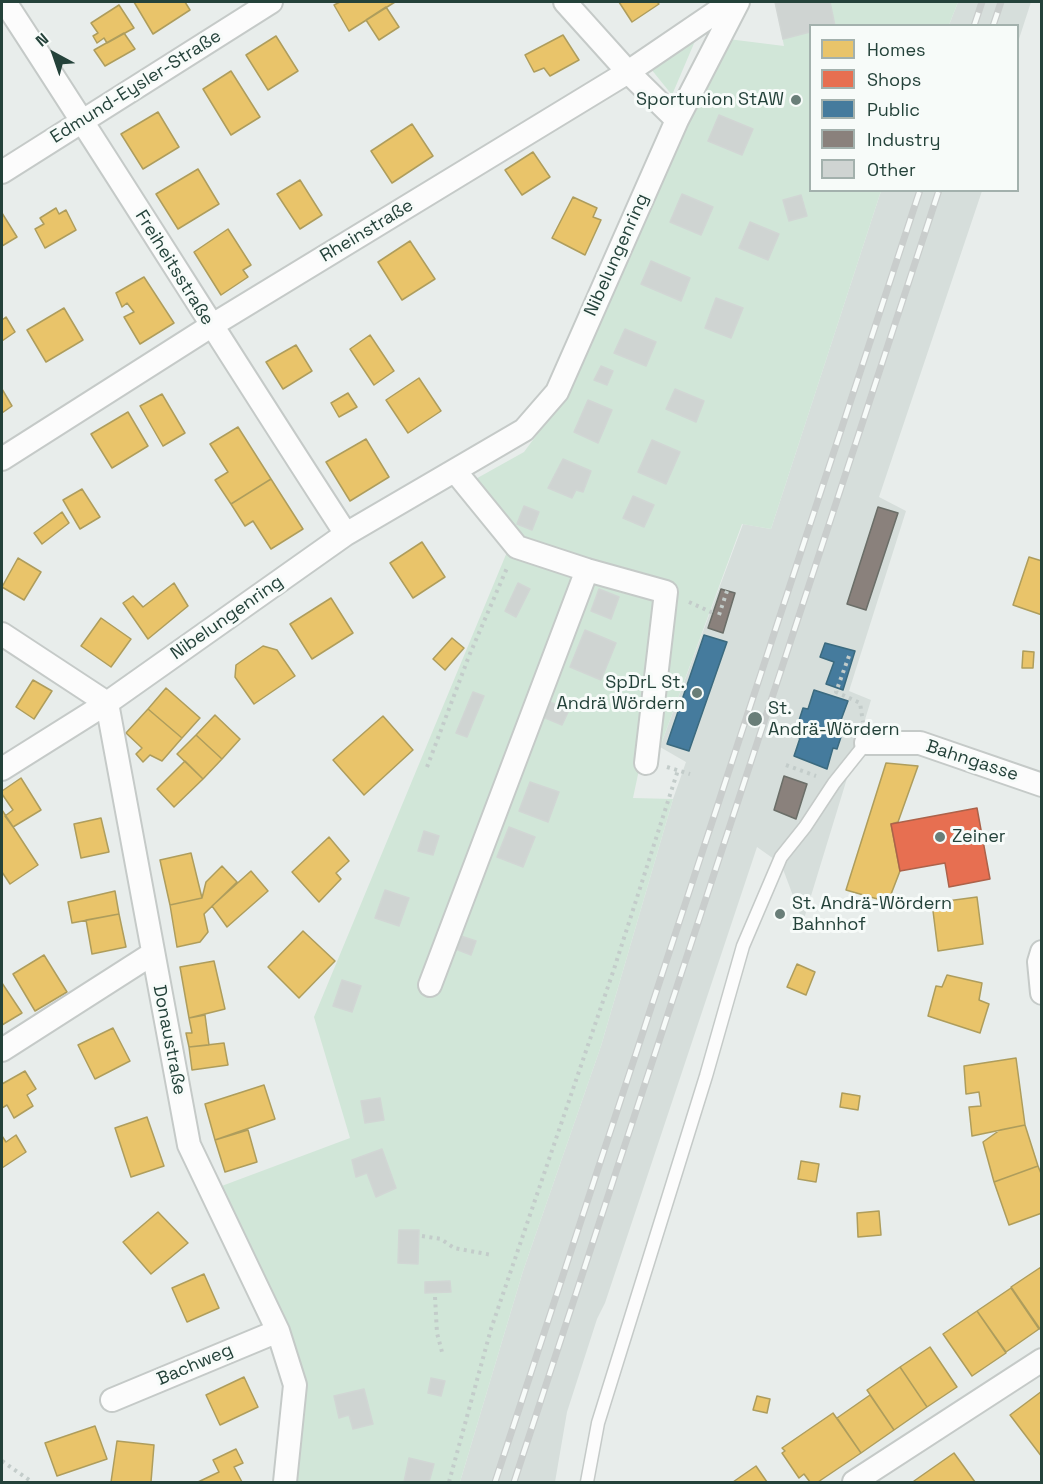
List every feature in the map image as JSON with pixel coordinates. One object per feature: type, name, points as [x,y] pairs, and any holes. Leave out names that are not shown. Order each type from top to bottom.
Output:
[{"type":"street","name":"Freiheitsstraße","points":[[5,2],[346,534]]},
{"type":"street","name":"Edmund-Eysler-Straße","points":[[2,172],[271,2]]},
{"type":"street","points":[[565,2],[628,72],[677,120]]},
{"type":"street","name":"Rheinstraße","points":[[2,459],[211,326],[628,72],[731,2]]},
{"type":"street","name":"Nibelungenring","points":[[2,770],[107,703],[346,534],[524,430],[557,393],[677,120],[738,2]]},
{"type":"street","points":[[455,471],[517,547],[666,592],[646,763]]},
{"type":"street","points":[[430,984],[587,570]]},
{"type":"street","points":[[2,633],[107,703]]},
{"type":"street","name":"Donaustraße","points":[[107,703],[189,1145],[278,1331],[295,1385],[285,1482]]},
{"type":"street","name":"Bahngasse","points":[[866,743],[920,743],[1041,785]]},
{"type":"street","points":[[1041,952],[1039,962],[1041,993]]},
{"type":"street","points":[[2,1050],[152,954]]},
{"type":"street","name":"Bachweg","points":[[112,1400],[278,1331]]},
{"type":"street","points":[[854,1482],[1041,1360]]},
{"type":"lane","points":[[587,1482],[598,1423],[706,1076],[743,946],[782,857],[834,783],[866,743]]},
{"type":"path","points":[[427,767],[469,656],[517,547]]},
{"type":"path","points":[[719,615],[727,591]]},
{"type":"path","points":[[849,656],[836,692],[860,703],[866,743]]},
{"type":"path","points":[[786,765],[811,774]]},
{"type":"path","points":[[449,1482],[491,1329],[610,981],[678,770]]},
{"type":"path","points":[[422,1236],[441,1239],[454,1248],[492,1255]]},
{"type":"path","points":[[435,1297],[437,1334],[442,1352]]},
{"type":"path","points":[[2,1461],[32,1482]]},
{"type":"shaded area","points":[[958,2],[1031,2],[1019,39],[1019,24],[949,24]]},
{"type":"shaded area","points":[[881,192],[982,192],[879,497],[906,511],[849,691],[871,700],[803,922],[781,864],[757,847],[567,1412],[555,1482],[460,1482],[523,1271],[601,1046],[673,799],[686,762],[660,747],[743,524],[771,529]]},
{"type":"green space","points":[[775,2],[958,2],[949,24],[809,24],[809,192],[881,192],[771,529],[742,524],[660,747],[644,746],[633,798],[673,799],[601,1046],[523,1271],[460,1482],[285,1482],[295,1385],[211,1190],[350,1138],[314,1017],[512,540],[472,481],[524,452],[558,406],[728,39],[784,46]]},
{"type":"green space","points":[[695,41],[672,95],[651,69]]},
{"type":"building: Homes","points":[[134,2],[185,2],[190,10],[153,34]]},
{"type":"building: Homes","points":[[340,2],[395,2],[349,31],[334,5]]},
{"type":"building: Homes","points":[[619,2],[657,2],[659,4],[632,22]]},
{"type":"building: Homes","points":[[119,5],[134,28],[107,43],[104,38],[97,43],[93,36],[98,33],[91,23]]},
{"type":"building: Homes","points":[[386,7],[399,27],[379,40],[366,20]]},
{"type":"building: Homes","points":[[124,33],[135,49],[105,66],[94,50]]},
{"type":"building: Homes","points":[[563,35],[579,60],[550,76],[544,68],[534,72],[525,55]]},
{"type":"building: Homes","points":[[276,36],[298,71],[268,90],[246,55]]},
{"type":"building: Homes","points":[[231,71],[260,117],[231,135],[203,89]]},
{"type":"building: Homes","points":[[158,112],[179,147],[143,169],[121,134]]},
{"type":"building: Homes","points":[[412,124],[433,156],[392,183],[371,151]]},
{"type":"building: Homes","points":[[533,152],[550,177],[522,195],[505,170]]},
{"type":"building: Homes","points":[[198,169],[219,204],[178,229],[156,194]]},
{"type":"building: Homes","points":[[300,180],[322,215],[300,229],[277,194]]},
{"type":"building: Homes","points":[[573,197],[597,208],[593,217],[601,220],[585,255],[552,238]]},
{"type":"building: Homes","points":[[56,208],[59,214],[66,210],[76,230],[45,248],[35,229],[44,224],[40,218]]},
{"type":"building: Homes","points":[[2,213],[17,237],[2,246]]},
{"type":"building: Homes","points":[[228,229],[251,265],[243,270],[248,277],[221,295],[194,252]]},
{"type":"building: Homes","points":[[410,241],[435,279],[402,300],[378,262]]},
{"type":"building: Homes","points":[[144,277],[174,323],[140,344],[124,317],[134,312],[127,303],[122,307],[116,293]]},
{"type":"building: Homes","points":[[64,308],[83,340],[46,362],[27,330]]},
{"type":"building: Homes","points":[[6,317],[15,332],[2,341],[2,320]]},
{"type":"building: Homes","points":[[370,335],[394,371],[374,385],[350,349]]},
{"type":"building: Homes","points":[[296,345],[312,371],[283,389],[266,362]]},
{"type":"building: Homes","points":[[419,378],[441,411],[408,433],[386,400]]},
{"type":"building: Homes","points":[[2,389],[12,406],[2,413]]},
{"type":"building: Homes","points":[[348,393],[357,407],[339,417],[331,403]]},
{"type":"building: Homes","points":[[162,394],[185,433],[163,446],[140,406]]},
{"type":"building: Homes","points":[[128,412],[148,446],[112,468],[91,434]]},
{"type":"building: Homes","points":[[238,427],[271,479],[231,504],[215,480],[228,472],[210,444]]},
{"type":"building: Homes","points":[[366,439],[389,477],[350,501],[326,462]]},
{"type":"building: Homes","points":[[271,479],[303,529],[271,549],[253,521],[245,526],[231,504]]},
{"type":"building: Homes","points":[[82,489],[100,517],[80,529],[63,500]]},
{"type":"building: Homes","points":[[62,512],[69,523],[42,544],[34,533]]},
{"type":"building: Homes","points":[[422,542],[445,577],[413,598],[390,563]]},
{"type":"building: Homes","points":[[1029,557],[1042,561],[1042,615],[1013,605]]},
{"type":"building: Homes","points":[[18,558],[41,572],[24,600],[2,587]]},
{"type":"building: Homes","points":[[174,583],[188,606],[148,639],[123,603],[133,596],[143,607]]},
{"type":"building: Homes","points":[[331,598],[353,633],[312,659],[290,624]]},
{"type":"building: Homes","points":[[101,618],[131,639],[111,667],[81,646]]},
{"type":"building: Homes","points":[[452,638],[464,648],[445,670],[433,659]]},
{"type":"building: Homes","points":[[263,646],[277,650],[295,676],[254,704],[235,677],[236,665]]},
{"type":"building: Homes","points":[[1023,651],[1034,652],[1033,668],[1022,668]]},
{"type":"building: Homes","points":[[33,680],[52,691],[34,719],[16,707]]},
{"type":"building: Homes","points":[[166,688],[200,718],[182,738],[148,709]]},
{"type":"building: Homes","points":[[148,709],[182,738],[162,761],[150,755],[143,762],[136,754],[142,748],[126,733]]},
{"type":"building: Homes","points":[[215,715],[240,739],[222,759],[196,735]]},
{"type":"building: Homes","points":[[383,716],[413,750],[364,795],[333,760]]},
{"type":"building: Homes","points":[[196,735],[222,759],[203,779],[177,754]]},
{"type":"building: Homes","points":[[185,761],[203,779],[174,807],[157,789]]},
{"type":"building: Homes","points":[[886,763],[918,766],[898,822],[891,824],[900,871],[888,902],[846,890]]},
{"type":"building: Homes","points":[[21,778],[41,810],[13,827],[5,816],[13,810],[2,791]]},
{"type":"building: Homes","points":[[2,810],[38,865],[10,884],[2,872]]},
{"type":"building: Homes","points":[[101,818],[109,852],[81,858],[74,824]]},
{"type":"building: Homes","points":[[329,837],[349,861],[336,873],[341,879],[319,902],[292,872]]},
{"type":"building: Homes","points":[[191,853],[202,898],[170,905],[160,860]]},
{"type":"building: Homes","points":[[222,866],[237,882],[204,914],[208,932],[200,942],[177,947],[170,905],[202,898],[206,882]]},
{"type":"building: Homes","points":[[251,871],[268,891],[227,927],[212,906]]},
{"type":"building: Homes","points":[[115,891],[119,914],[72,923],[68,902]]},
{"type":"building: Homes","points":[[977,897],[983,944],[938,951],[932,903]]},
{"type":"building: Homes","points":[[119,914],[126,947],[92,954],[86,920]]},
{"type":"building: Homes","points":[[303,931],[335,961],[299,998],[268,967]]},
{"type":"building: Homes","points":[[44,955],[67,992],[35,1011],[13,974]]},
{"type":"building: Homes","points":[[214,961],[225,1009],[189,1018],[180,967]]},
{"type":"building: Homes","points":[[797,964],[815,972],[806,995],[787,987]]},
{"type":"building: Homes","points":[[947,975],[982,983],[979,1000],[989,1004],[980,1033],[928,1016],[936,986],[942,987]]},
{"type":"building: Homes","points":[[2,983],[22,1013],[2,1025]]},
{"type":"building: Homes","points":[[205,1015],[209,1045],[189,1047],[186,1033],[192,1033],[189,1018]]},
{"type":"building: Homes","points":[[113,1028],[130,1061],[95,1079],[78,1045]]},
{"type":"building: Homes","points":[[224,1043],[228,1065],[192,1070],[189,1047]]},
{"type":"building: Homes","points":[[1016,1058],[1025,1125],[972,1136],[969,1107],[981,1106],[979,1092],[966,1094],[964,1066]]},
{"type":"building: Homes","points":[[25,1071],[36,1089],[27,1095],[33,1106],[14,1118],[7,1105],[2,1108],[2,1084]]},
{"type":"building: Homes","points":[[264,1085],[275,1119],[215,1140],[205,1104]]},
{"type":"building: Homes","points":[[842,1093],[860,1096],[858,1110],[840,1107]]},
{"type":"building: Homes","points":[[147,1117],[164,1166],[131,1177],[115,1128]]},
{"type":"building: Homes","points":[[1025,1125],[1038,1166],[994,1182],[983,1142],[1000,1130]]},
{"type":"building: Homes","points":[[248,1130],[257,1162],[225,1172],[215,1140]]},
{"type":"building: Homes","points":[[16,1135],[26,1152],[2,1168],[2,1136],[6,1142]]},
{"type":"building: Homes","points":[[801,1161],[819,1164],[816,1182],[798,1179]]},
{"type":"building: Homes","points":[[1038,1166],[1042,1176],[1042,1213],[1009,1225],[994,1182]]},
{"type":"building: Homes","points":[[879,1211],[881,1235],[858,1237],[857,1213]]},
{"type":"building: Homes","points":[[158,1212],[188,1243],[151,1274],[123,1242]]},
{"type":"building: Homes","points":[[1041,1267],[1042,1328],[1040,1329],[1011,1287]]},
{"type":"building: Homes","points":[[204,1274],[219,1308],[187,1322],[172,1288]]},
{"type":"building: Homes","points":[[1011,1288],[1039,1329],[1006,1352],[977,1311]]},
{"type":"building: Homes","points":[[977,1311],[1006,1353],[972,1376],[943,1334]]},
{"type":"building: Homes","points":[[930,1347],[957,1387],[927,1407],[900,1367]]},
{"type":"building: Homes","points":[[900,1367],[927,1407],[894,1430],[867,1390]]},
{"type":"building: Homes","points":[[244,1377],[258,1407],[220,1425],[206,1395]]},
{"type":"building: Homes","points":[[1042,1391],[1042,1457],[1010,1415]]},
{"type":"building: Homes","points":[[870,1395],[894,1430],[861,1453],[837,1418]]},
{"type":"building: Homes","points":[[757,1396],[770,1399],[767,1413],[753,1410]]},
{"type":"building: Homes","points":[[833,1413],[861,1453],[818,1482],[810,1482],[804,1474],[799,1478],[782,1453],[785,1451],[782,1448]]},
{"type":"building: Homes","points":[[95,1426],[107,1459],[57,1476],[45,1443]]},
{"type":"building: Homes","points":[[117,1441],[154,1445],[151,1482],[111,1482]]},
{"type":"building: Homes","points":[[236,1449],[243,1463],[234,1467],[242,1482],[198,1482],[219,1472],[213,1460]]},
{"type":"building: Homes","points":[[954,1453],[975,1482],[914,1481]]},
{"type":"building: Homes","points":[[756,1466],[767,1482],[733,1482]]},
{"type":"building: Shops","points":[[977,808],[990,879],[949,887],[945,863],[900,871],[891,824]]},
{"type":"building: Public","name":"SpDrL St. Andrä Wördern","points":[[704,635],[727,642],[689,751],[667,744]]},
{"type":"building: Public","points":[[825,643],[855,651],[843,690],[826,684],[834,662],[820,657]]},
{"type":"building: Public","points":[[814,690],[848,701],[841,720],[846,722],[837,749],[833,748],[827,769],[794,756],[800,738],[794,736],[803,708],[808,709]]},
{"type":"building: Industry","points":[[878,507],[898,513],[866,610],[847,604]]},
{"type":"building: Industry","points":[[721,589],[735,593],[723,633],[708,628]]},
{"type":"building: Industry","points":[[784,776],[807,784],[796,819],[774,810]]},
{"type":"building: Other","points":[[775,2],[830,2],[835,24],[809,24],[809,32],[783,39]]},
{"type":"building: Other","points":[[719,115],[753,129],[742,155],[708,141]]},
{"type":"building: Other","points":[[682,194],[713,207],[701,235],[670,222]]},
{"type":"building: Other","points":[[801,195],[807,216],[789,221],[783,200]]},
{"type":"building: Other","points":[[750,222],[779,234],[768,260],[739,248]]},
{"type":"building: Other","points":[[651,261],[690,278],[681,301],[641,284]]},
{"type":"building: Other","points":[[716,298],[743,308],[731,338],[705,328]]},
{"type":"building: Other","points":[[625,329],[656,342],[646,366],[614,353]]},
{"type":"building: Other","points":[[601,366],[613,371],[607,385],[594,380]]},
{"type":"building: Other","points":[[675,389],[704,401],[696,422],[666,409]]},
{"type":"building: Other","points":[[588,400],[612,410],[598,443],[574,432]]},
{"type":"building: Other","points":[[652,440],[680,452],[666,484],[638,472]]},
{"type":"building: Other","points":[[563,459],[591,471],[583,492],[576,490],[572,498],[548,488]]},
{"type":"building: Other","points":[[633,496],[654,505],[644,527],[623,518]]},
{"type":"building: Other","points":[[524,506],[539,512],[532,530],[517,524]]},
{"type":"building: Other","points":[[518,583],[530,589],[516,617],[505,611]]},
{"type":"building: Other","points":[[599,589],[619,597],[611,619],[591,611]]},
{"type":"building: Other","points":[[585,630],[616,643],[601,680],[570,667]]},
{"type":"building: Other","points":[[473,692],[484,696],[467,737],[456,733]]},
{"type":"building: Other","points":[[550,702],[569,710],[562,725],[543,717]]},
{"type":"building: Other","points":[[530,782],[559,792],[548,822],[519,811]]},
{"type":"building: Other","points":[[509,827],[535,837],[523,867],[497,857]]},
{"type":"building: Other","points":[[424,831],[439,836],[433,855],[418,851]]},
{"type":"building: Other","points":[[385,890],[409,898],[399,926],[375,918]]},
{"type":"building: Other","points":[[458,935],[476,941],[471,955],[453,948]]},
{"type":"building: Other","points":[[342,980],[361,986],[352,1012],[333,1006]]},
{"type":"building: Other","points":[[380,1098],[384,1120],[365,1123],[361,1101]]},
{"type":"building: Other","points":[[382,1149],[396,1188],[376,1197],[367,1173],[356,1177],[352,1160]]},
{"type":"building: Other","points":[[399,1230],[419,1230],[418,1264],[398,1263]]},
{"type":"building: Other","points":[[450,1281],[451,1292],[425,1293],[425,1282]]},
{"type":"building: Other","points":[[431,1378],[445,1381],[441,1396],[428,1393]]},
{"type":"building: Other","points":[[364,1389],[373,1424],[353,1429],[349,1415],[339,1418],[334,1396]]},
{"type":"building: Other","points":[[409,1458],[434,1464],[429,1482],[404,1482]]},
{"type":"railway","points":[[975,24],[982,2]]},
{"type":"railway","points":[[994,24],[1001,2]]},
{"type":"railway","points":[[495,1482],[919,192]]},
{"type":"railway","points":[[514,1482],[938,192]]},
{"type":"place","name":"Sportunion StAW","points":[[796,100]]},
{"type":"place","name":"SpDrL St. Andrä Wördern","points":[[697,693]]},
{"type":"place","name":"St. Andrä-Wördern","points":[[755,719]]},
{"type":"place","name":"Zeiner","points":[[940,837]]},
{"type":"place","name":"St. Andrä-Wördern Bahnhof","points":[[780,914]]}]
